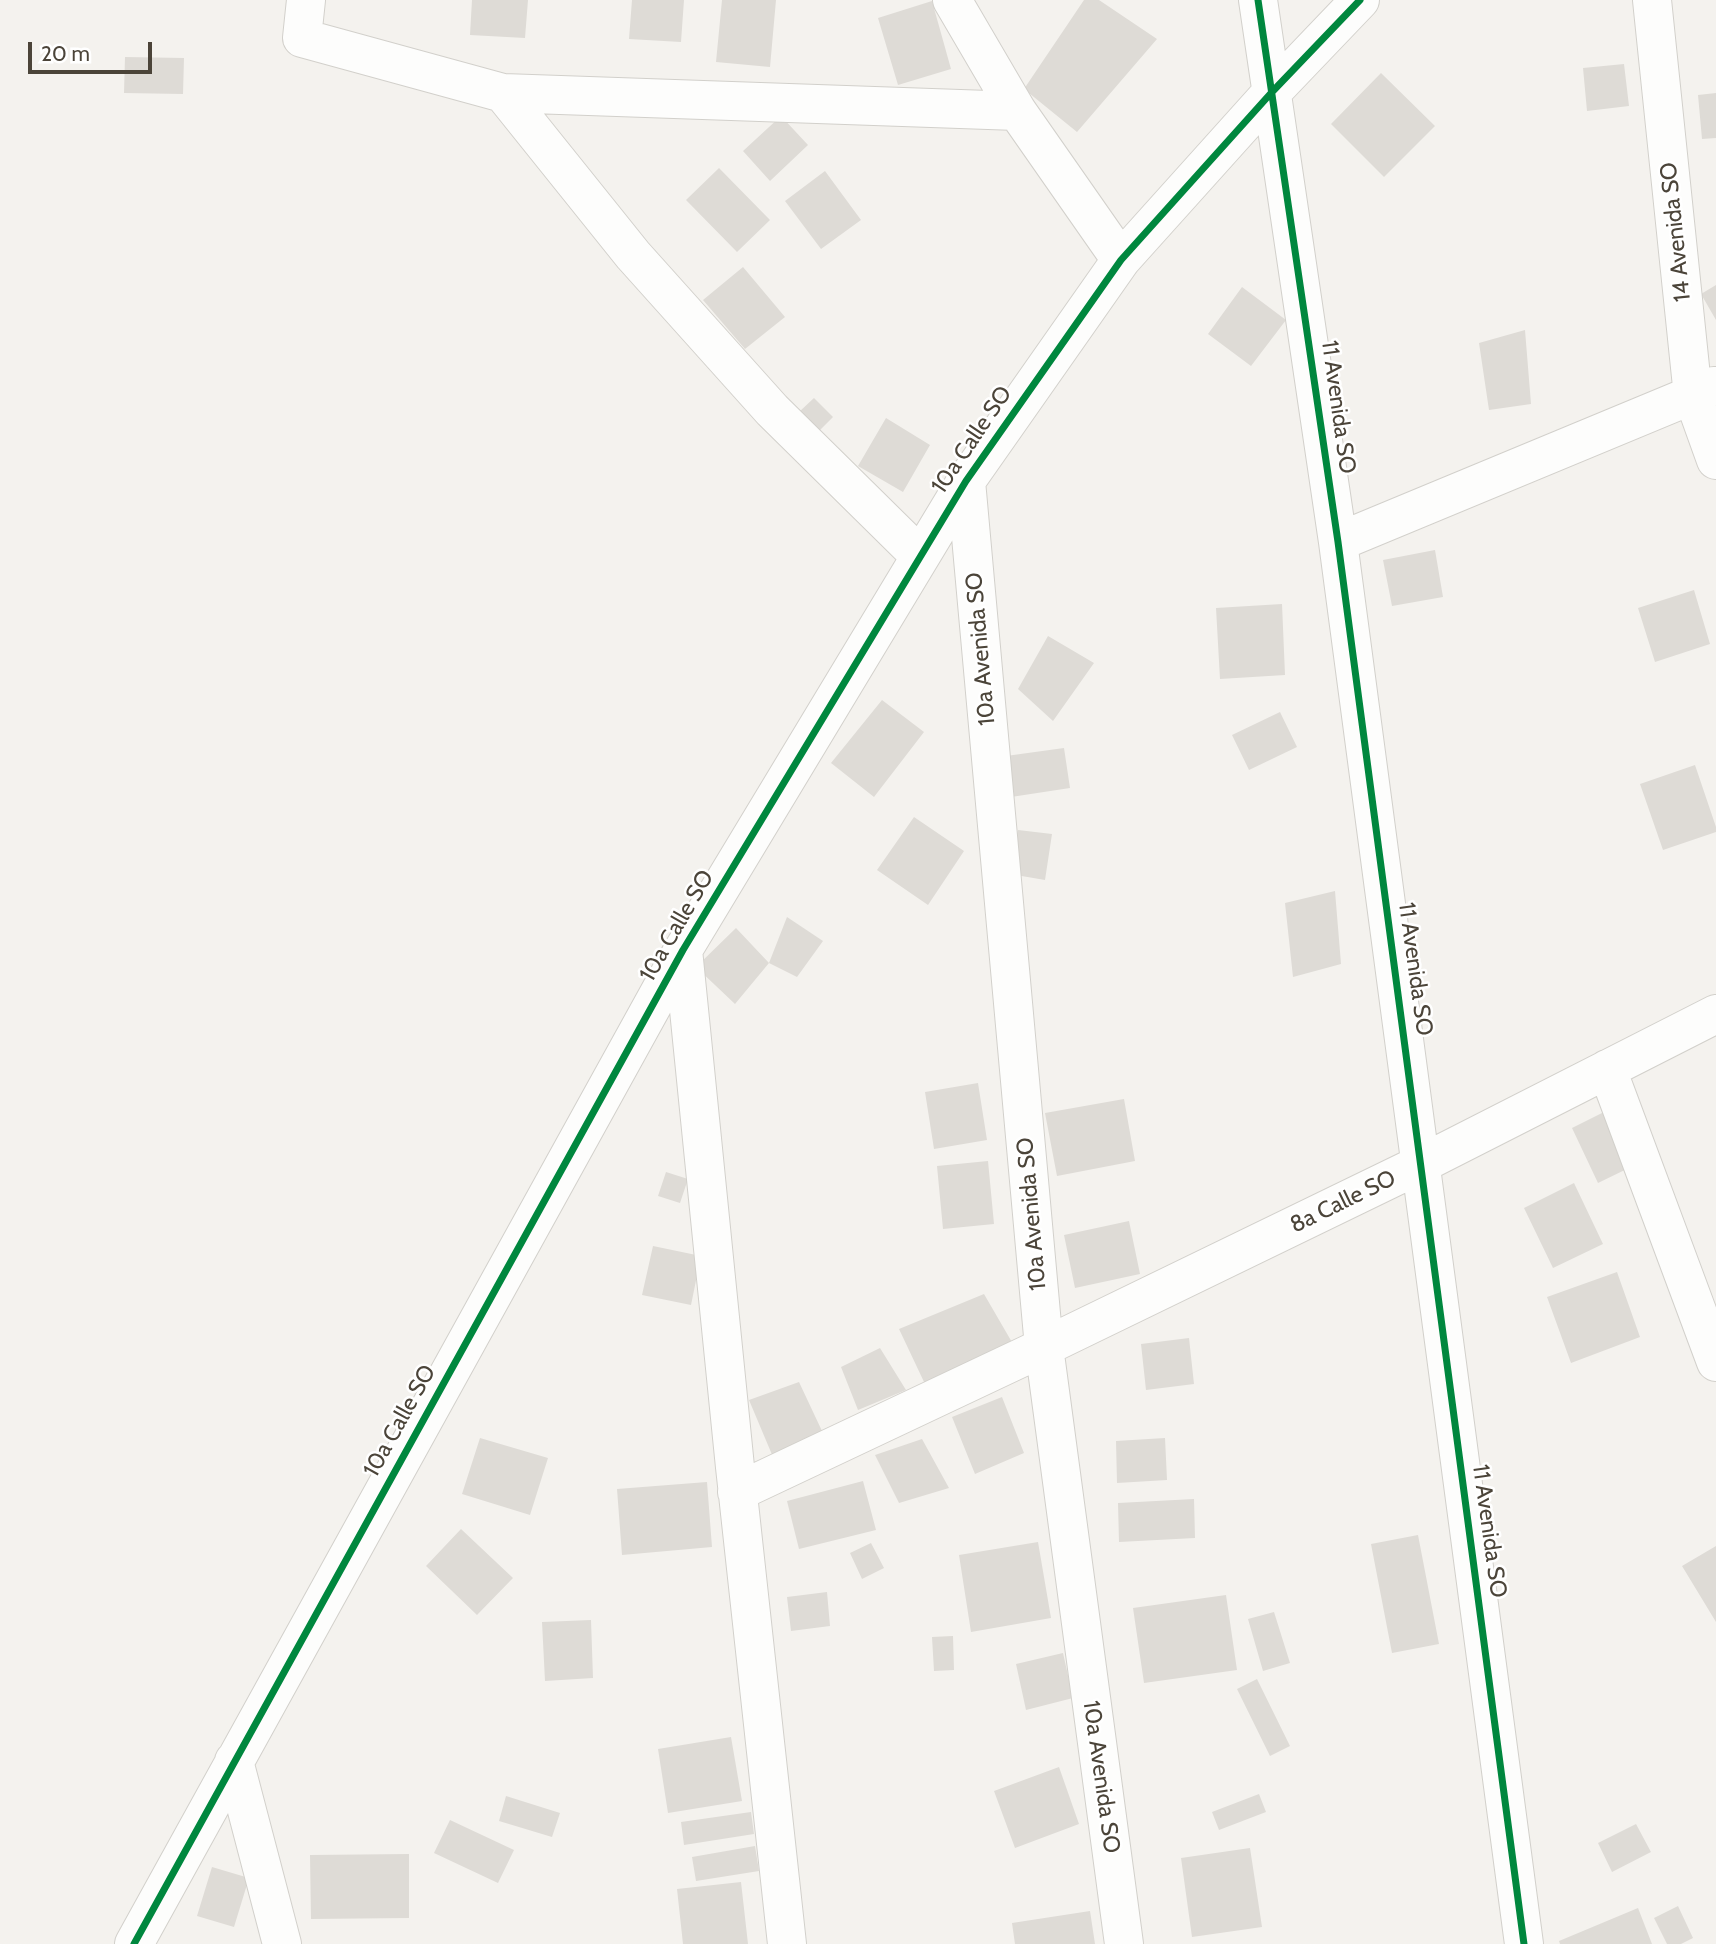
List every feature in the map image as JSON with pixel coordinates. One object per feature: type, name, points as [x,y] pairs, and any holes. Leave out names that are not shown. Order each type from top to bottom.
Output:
[{"type":"street","points":[[306,0],[302,37],[503,93],[1017,111]]},
{"type":"street","points":[[952,0],[1017,111],[1121,260]]},
{"type":"street","name":"11 Avenida SO","points":[[1258,0],[1338,542],[1524,1944]]},
{"type":"street","name":"10a Calle SO","points":[[134,1944],[684,950],[966,481],[1121,260],[1272,92],[1360,0]]},
{"type":"street","name":"14 Avenida SO","points":[[1651,0],[1704,391],[1716,460]]},
{"type":"street","points":[[503,93],[642,266],[772,410],[920,556]]},
{"type":"street","points":[[1338,542],[1704,391]]},
{"type":"street","name":"10a Avenida SO","points":[[966,481],[1044,1347],[1124,1944]]},
{"type":"street","points":[[684,950],[737,1492],[787,1944]]},
{"type":"street","name":"8a Calle SO","points":[[737,1492],[1421,1164],[1716,1014]]},
{"type":"street","points":[[1607,1069],[1716,1362]]},
{"type":"street","points":[[234,1761],[282,1944]]},
{"type":"building","points":[[472,0],[528,0],[525,38],[470,35]]},
{"type":"building","points":[[632,0],[684,0],[681,42],[629,39]]},
{"type":"building","points":[[722,0],[776,0],[770,67],[716,62]]},
{"type":"building","points":[[1084,0],[1099,0],[1157,39],[1077,132],[1024,89]]},
{"type":"building","points":[[932,1],[951,69],[898,85],[878,18]]},
{"type":"building","points":[[125,57],[184,58],[183,94],[124,93]]},
{"type":"building","points":[[1624,64],[1629,106],[1587,111],[1583,68]]},
{"type":"building","points":[[1381,73],[1435,126],[1384,177],[1331,124]]},
{"type":"building","points":[[1716,93],[1716,138],[1702,139],[1698,95]]},
{"type":"building","points":[[781,116],[808,145],[770,181],[743,151]]},
{"type":"building","points":[[719,168],[770,220],[737,252],[686,200]]},
{"type":"building","points":[[825,171],[861,220],[821,249],[785,201]]},
{"type":"building","points":[[743,267],[785,317],[745,349],[703,300]]},
{"type":"building","points":[[1716,285],[1716,320],[1701,294]]},
{"type":"building","points":[[1242,287],[1286,320],[1251,366],[1208,334]]},
{"type":"building","points":[[1525,330],[1531,404],[1489,410],[1479,343]]},
{"type":"building","points":[[814,398],[833,417],[818,432],[799,412]]},
{"type":"building","points":[[886,418],[930,445],[903,492],[858,466]]},
{"type":"building","points":[[1435,550],[1443,597],[1392,606],[1383,560]]},
{"type":"building","points":[[1694,590],[1710,644],[1655,662],[1638,608]]},
{"type":"building","points":[[1282,604],[1285,675],[1220,679],[1216,608]]},
{"type":"building","points":[[1048,636],[1094,663],[1053,721],[1018,689]]},
{"type":"building","points":[[882,700],[924,732],[874,797],[831,763]]},
{"type":"building","points":[[1280,712],[1297,747],[1249,770],[1232,735]]},
{"type":"building","points":[[1064,748],[1070,788],[1011,797],[1006,756]]},
{"type":"building","points":[[1695,765],[1716,832],[1663,850],[1640,784]]},
{"type":"building","points":[[914,817],[964,851],[928,905],[877,870]]},
{"type":"building","points":[[1018,830],[1052,834],[1045,880],[1010,874]]},
{"type":"building","points":[[1335,891],[1341,964],[1293,977],[1285,903]]},
{"type":"building","points":[[787,917],[823,941],[797,977],[769,963]]},
{"type":"building","points":[[736,928],[769,963],[735,1004],[696,967]]},
{"type":"building","points":[[978,1083],[987,1140],[934,1149],[925,1092]]},
{"type":"building","points":[[1124,1099],[1135,1161],[1057,1176],[1045,1113]]},
{"type":"building","points":[[1608,1110],[1635,1165],[1598,1183],[1572,1128]]},
{"type":"building","points":[[988,1161],[994,1224],[943,1229],[937,1166]]},
{"type":"building","points":[[666,1172],[688,1179],[680,1203],[658,1196]]},
{"type":"building","points":[[1574,1183],[1603,1244],[1553,1268],[1524,1208]]},
{"type":"building","points":[[1129,1221],[1140,1274],[1075,1288],[1064,1235]]},
{"type":"building","points":[[653,1246],[701,1256],[691,1305],[642,1295]]},
{"type":"building","points":[[1617,1272],[1640,1337],[1571,1363],[1547,1297]]},
{"type":"building","points":[[984,1294],[1013,1344],[925,1384],[899,1329]]},
{"type":"building","points":[[1189,1338],[1194,1384],[1146,1390],[1141,1344]]},
{"type":"building","points":[[880,1348],[906,1390],[858,1410],[841,1367]]},
{"type":"building","points":[[799,1382],[822,1431],[773,1457],[749,1400]]},
{"type":"building","points":[[1002,1397],[1024,1453],[975,1474],[952,1417]]},
{"type":"building","points":[[480,1438],[548,1458],[530,1515],[462,1494]]},
{"type":"building","points":[[1165,1438],[1167,1480],[1117,1483],[1116,1441]]},
{"type":"building","points":[[922,1439],[949,1488],[899,1503],[875,1455]]},
{"type":"building","points":[[863,1481],[876,1530],[799,1549],[787,1501]]},
{"type":"building","points":[[707,1482],[712,1547],[622,1555],[617,1489]]},
{"type":"building","points":[[1194,1499],[1195,1538],[1119,1542],[1118,1503]]},
{"type":"building","points":[[461,1529],[513,1578],[477,1615],[426,1566]]},
{"type":"building","points":[[1418,1535],[1439,1644],[1392,1653],[1371,1544]]},
{"type":"building","points":[[1038,1542],[1051,1618],[971,1632],[959,1555]]},
{"type":"building","points":[[871,1543],[884,1568],[862,1579],[850,1553]]},
{"type":"building","points":[[1716,1546],[1716,1622],[1682,1566]]},
{"type":"building","points":[[827,1592],[830,1626],[791,1631],[787,1597]]},
{"type":"building","points":[[1226,1595],[1237,1670],[1144,1683],[1133,1608]]},
{"type":"building","points":[[1274,1612],[1290,1663],[1263,1671],[1248,1619]]},
{"type":"building","points":[[591,1620],[593,1678],[545,1681],[542,1622]]},
{"type":"building","points":[[953,1636],[954,1670],[934,1671],[932,1637]]},
{"type":"building","points":[[1063,1653],[1073,1698],[1026,1710],[1016,1664]]},
{"type":"building","points":[[1257,1679],[1290,1746],[1270,1756],[1237,1689]]},
{"type":"building","points":[[731,1737],[742,1801],[668,1813],[658,1749]]},
{"type":"building","points":[[1059,1767],[1079,1824],[1015,1848],[994,1791]]},
{"type":"building","points":[[1259,1794],[1266,1812],[1219,1830],[1212,1812]]},
{"type":"building","points":[[506,1796],[560,1813],[552,1837],[499,1821]]},
{"type":"building","points":[[751,1812],[754,1834],[684,1845],[681,1822]]},
{"type":"building","points":[[450,1820],[514,1850],[498,1883],[434,1853]]},
{"type":"building","points":[[1636,1824],[1651,1852],[1612,1872],[1598,1843]]},
{"type":"building","points":[[755,1846],[759,1871],[696,1881],[692,1857]]},
{"type":"building","points":[[1250,1848],[1262,1927],[1192,1937],[1181,1858]]},
{"type":"building","points":[[409,1854],[409,1918],[311,1919],[310,1855]]},
{"type":"building","points":[[212,1867],[249,1878],[234,1927],[197,1916]]},
{"type":"building","points":[[741,1882],[748,1944],[683,1944],[677,1889]]},
{"type":"building","points":[[1678,1906],[1693,1938],[1681,1944],[1667,1944],[1654,1918]]},
{"type":"building","points":[[1638,1908],[1652,1944],[1560,1944],[1559,1941]]},
{"type":"building","points":[[1090,1911],[1095,1944],[1015,1944],[1012,1923]]},
{"type":"cycle path","points":[[1258,0],[1338,542],[1524,1944]]},
{"type":"cycle path","points":[[134,1944],[683,950],[966,481],[1121,260],[1272,92],[1360,0]]}]
